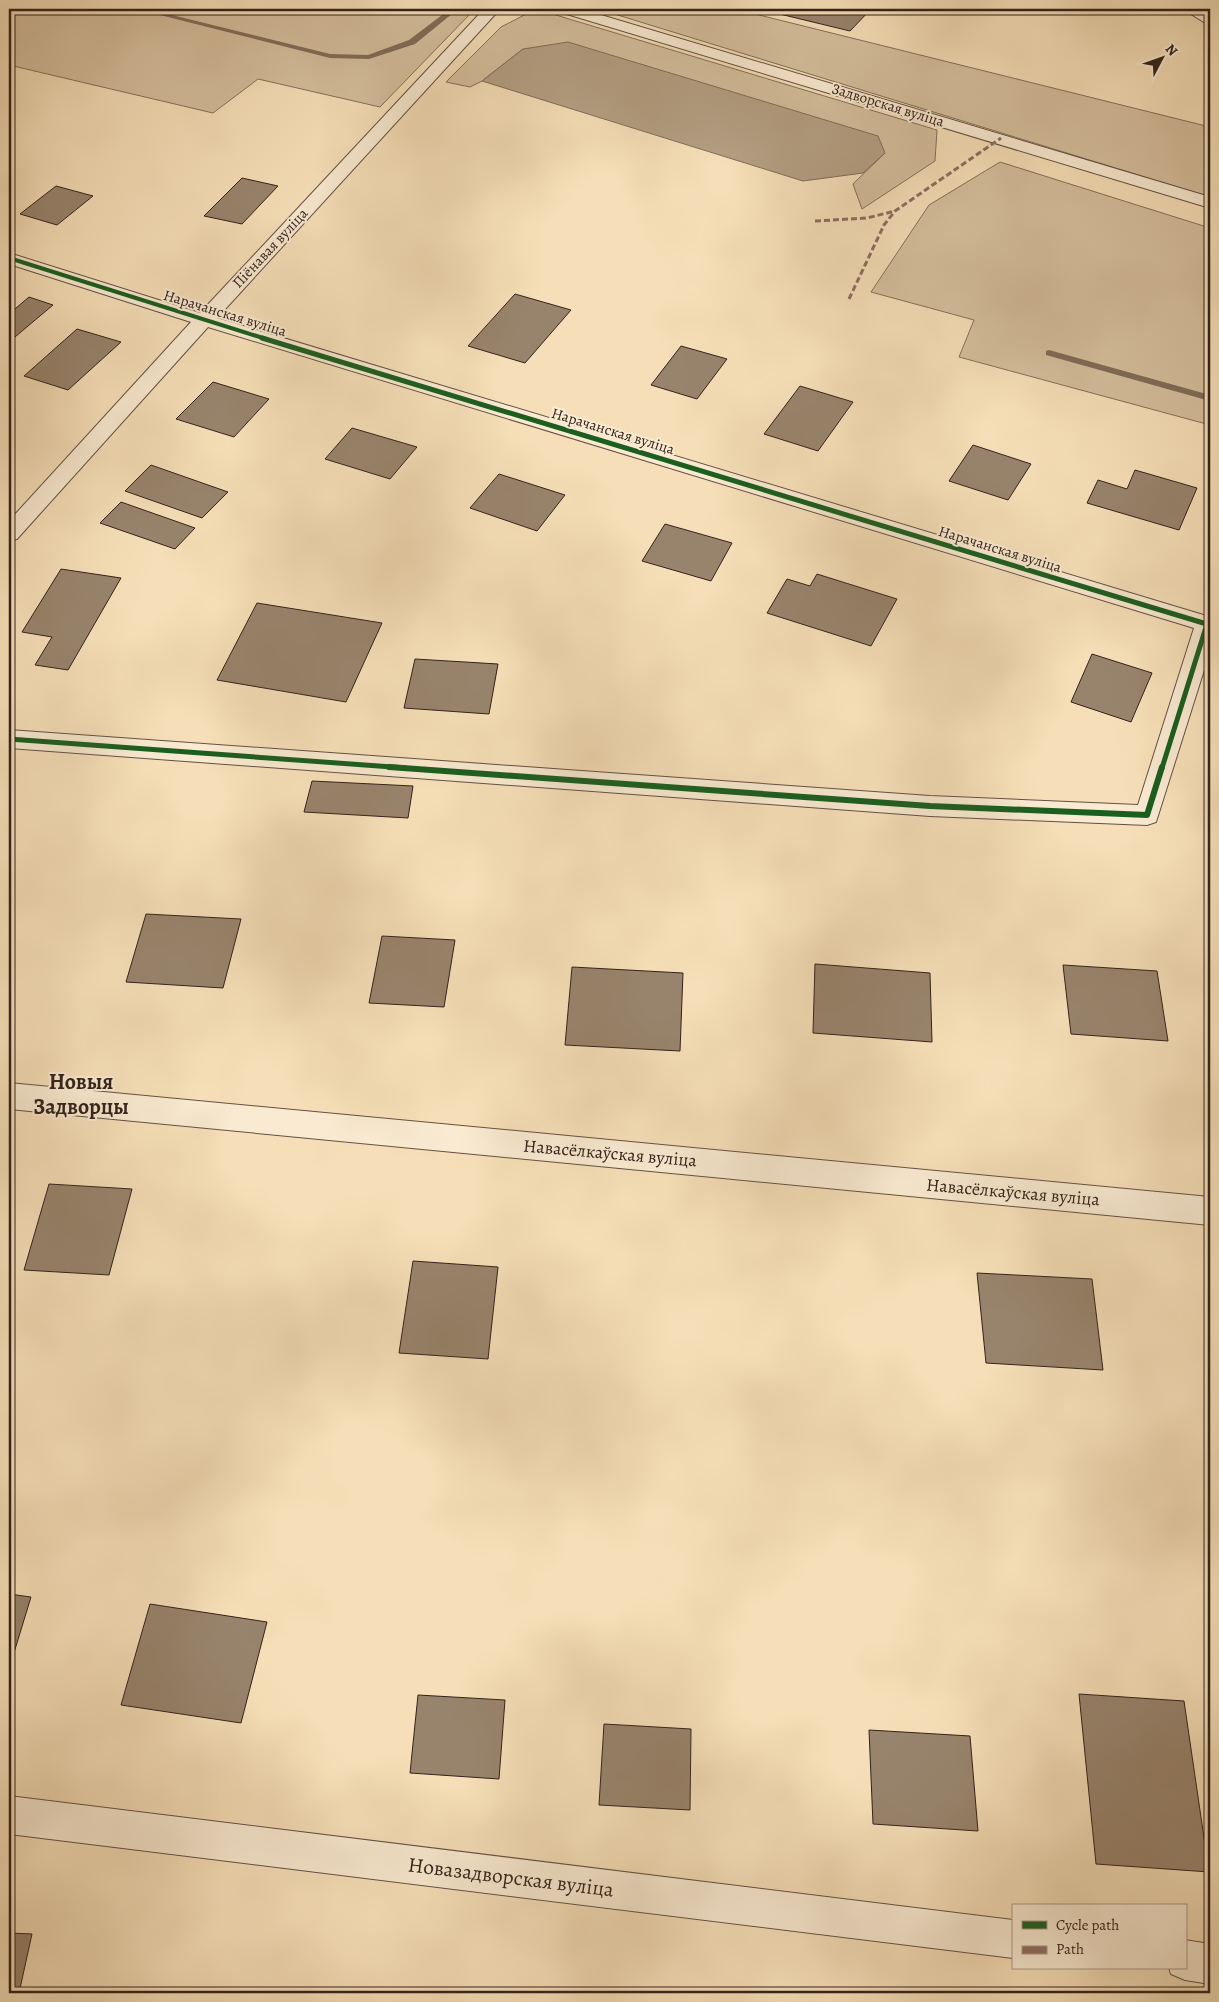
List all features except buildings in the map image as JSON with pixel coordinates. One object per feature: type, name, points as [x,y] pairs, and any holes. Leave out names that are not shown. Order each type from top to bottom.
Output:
[{"type":"street","name":"Піёнавая вуліца","points":[[9,534],[492,9]]},
{"type":"street","name":"Задворская вуліца","points":[[566,9],[1210,202]]},
{"type":"street","name":"Нарачанская вуліца","points":[[9,258],[204,320],[1208,625]]},
{"type":"street","points":[[9,739],[930,806],[1147,816],[1208,625]]},
{"type":"street","name":"Навасёлкаўская вуліца","points":[[9,1096],[1210,1211]]},
{"type":"street","name":"Новазадворская вуліца","points":[[9,1815],[1012,1939]]},
{"type":"street","points":[[1186,1960],[1210,1964]]},
{"type":"lane","points":[[1188,9],[1210,23]]},
{"type":"shaded area","points":[[9,9],[469,9],[472,12],[380,107],[258,79],[213,113],[9,65]]},
{"type":"shaded area","points":[[536,9],[937,130],[935,161],[862,209],[853,184],[885,153],[523,49],[482,81],[470,87],[446,82],[501,27]]},
{"type":"shaded area","points":[[598,9],[735,9],[1210,127],[1210,197]]},
{"type":"shaded area","points":[[568,42],[878,136],[885,153],[863,173],[803,181],[482,81],[523,49]]},
{"type":"shaded area","points":[[1000,162],[1210,228],[1210,425],[959,357],[974,320],[871,292],[929,205]]},
{"type":"waterway","points":[[140,9],[330,56],[369,57],[412,42],[454,9]]},
{"type":"waterway","points":[[1049,353],[1210,398]]},
{"type":"marked path","points":[[849,299],[884,225],[895,211],[1001,138]]},
{"type":"marked path","points":[[815,221],[867,218],[895,211]]},
{"type":"cycle path","points":[[9,258],[204,320],[1210,625]]},
{"type":"cycle path","points":[[9,739],[930,806],[1147,815],[1207,624]]},
{"type":"district","name":"Новыя Задворцы","points":[[81,1094]]}]
